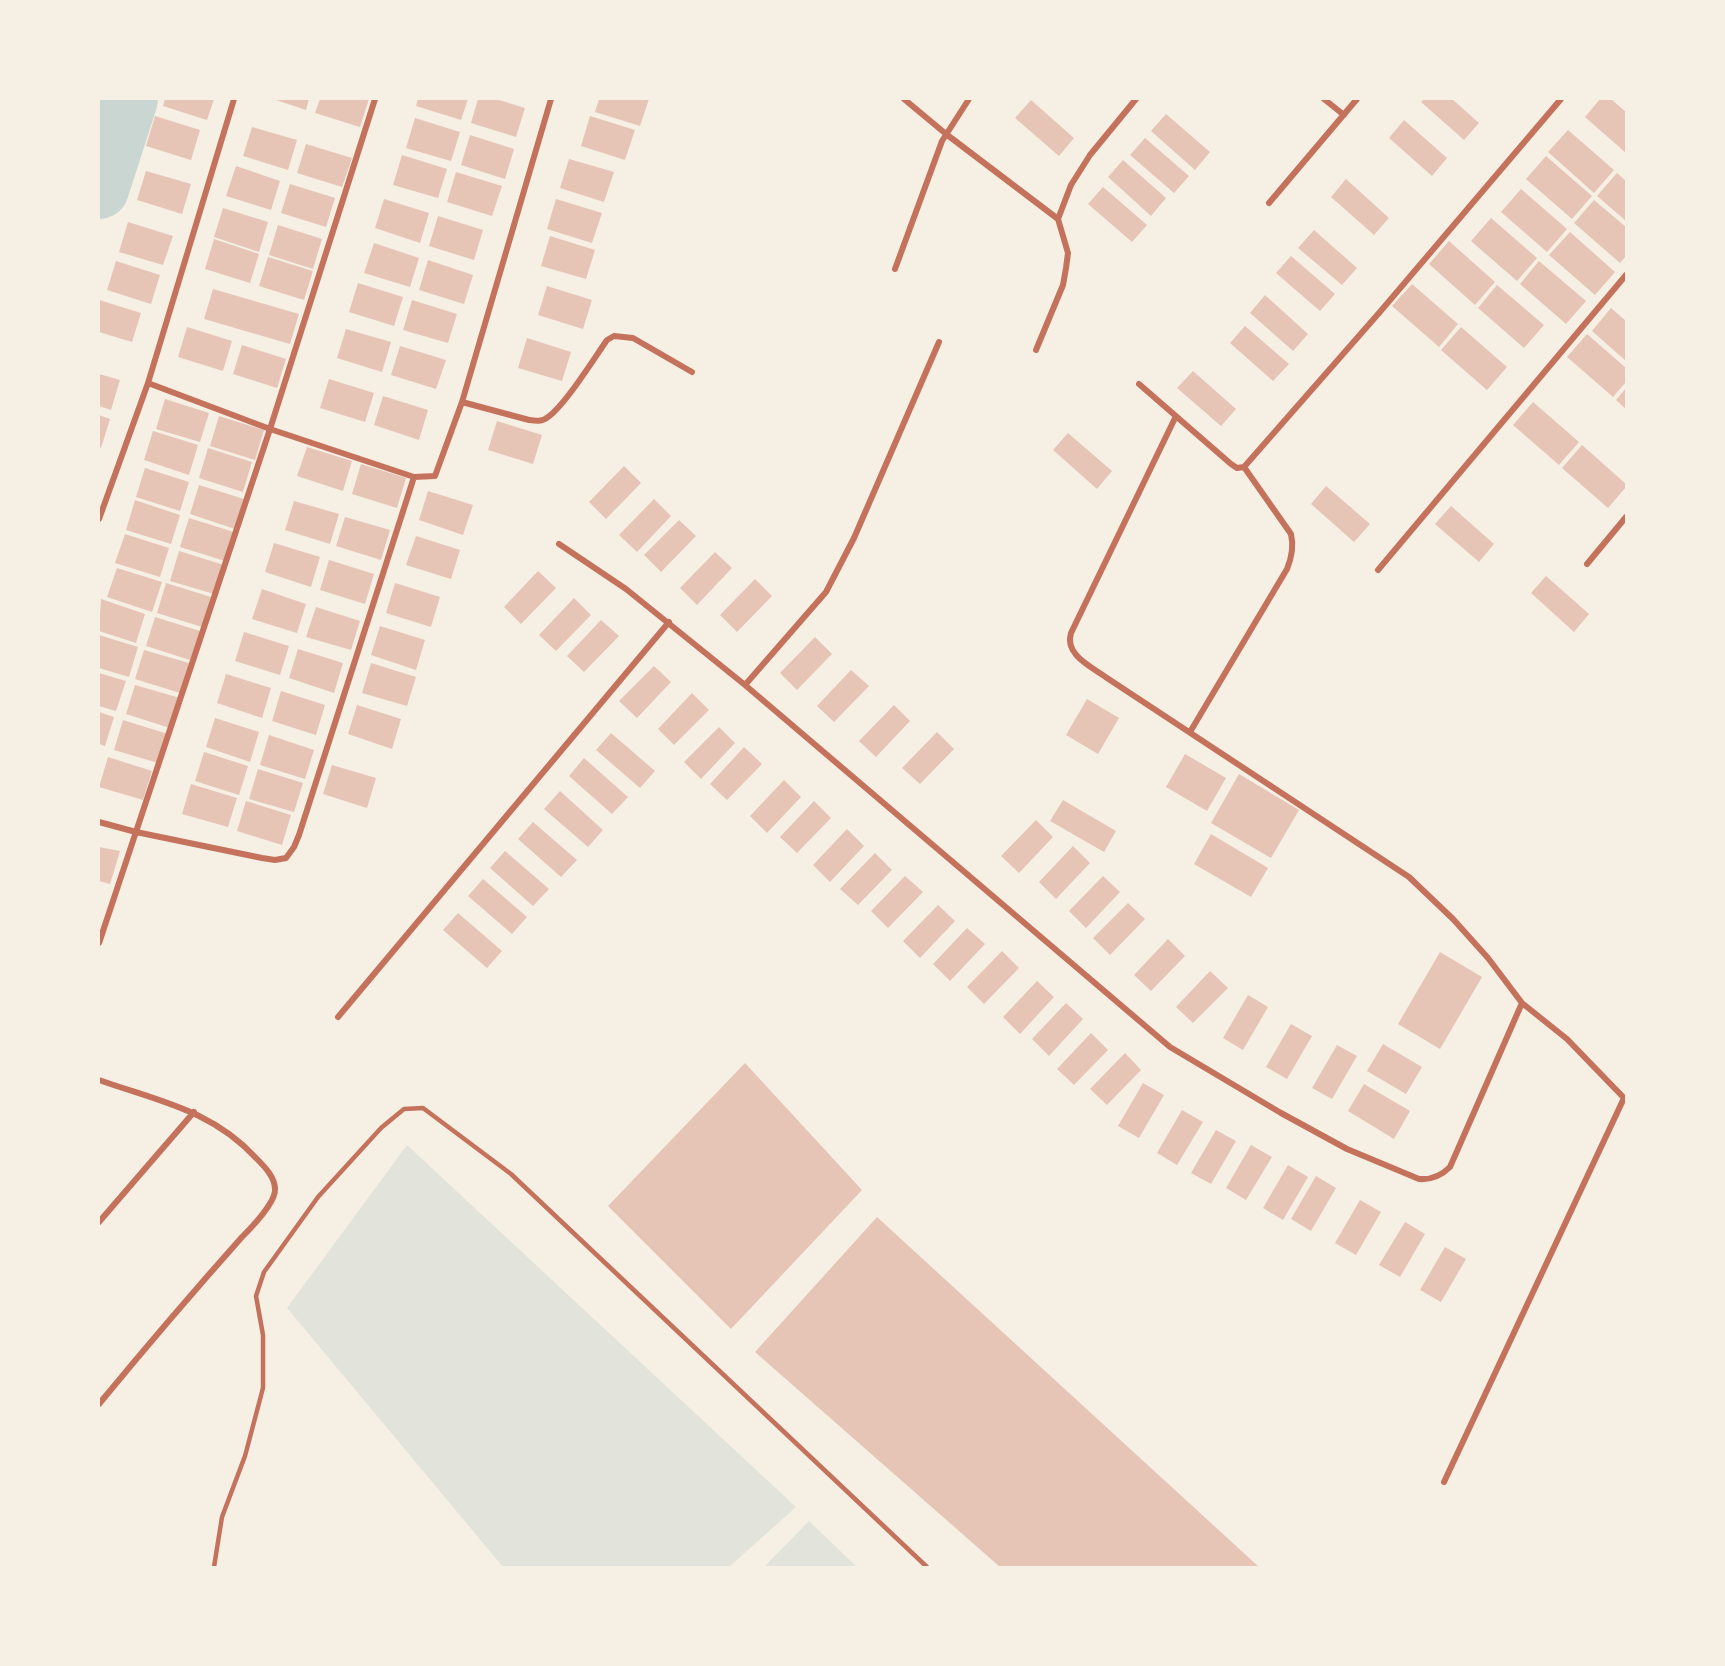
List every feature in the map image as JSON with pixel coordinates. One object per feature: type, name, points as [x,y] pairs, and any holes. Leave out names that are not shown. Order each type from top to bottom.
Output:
[{"type":"street","points":[[99,519],[148,383],[234,99]]},
{"type":"street","points":[[99,943],[270,429],[375,99]]},
{"type":"street","points":[[148,383],[270,429],[414,477],[435,476],[462,402],[551,99]]},
{"type":"street","points":[[904,99],[1058,219],[1068,253],[1066,268],[1063,285],[1036,350]]},
{"type":"street","points":[[895,269],[933,163],[946,134],[969,99]]},
{"type":"street","points":[[1058,219],[1071,185],[1090,155],[1136,99]]},
{"type":"street","points":[[1324,99],[1344,115]]},
{"type":"street","points":[[1269,203],[1357,99]]},
{"type":"street","points":[[1139,384],[1231,464],[1237,468],[1244,467],[1379,313],[1560,99]]},
{"type":"street","points":[[1378,570],[1626,275]]},
{"type":"street","points":[[462,402],[529,420],[539,421],[547,418],[558,408],[607,340],[614,336],[633,338],[692,372]]},
{"type":"street","points":[[745,685],[826,592],[854,538],[939,342]]},
{"type":"street","points":[[1176,416],[1069,638],[1072,651],[1076,656],[1408,877],[1453,918],[1488,958],[1522,1003],[1566,1039],[1625,1099],[1444,1482]]},
{"type":"street","points":[[1190,732],[1292,559],[1294,545],[1291,534],[1244,467]]},
{"type":"street","points":[[99,822],[262,858],[275,860],[286,858],[299,835],[414,477]]},
{"type":"street","points":[[1587,564],[1626,517]]},
{"type":"street","points":[[559,544],[595,567],[669,622],[1170,1047],[1347,1149],[1419,1179],[1436,1178],[1450,1167],[1522,1003]]},
{"type":"street","points":[[338,1017],[669,622]]},
{"type":"street","points":[[99,1080],[195,1112],[222,1127],[249,1151],[272,1179],[275,1189],[255,1223],[170,1317],[99,1404]]},
{"type":"street","points":[[99,1222],[195,1112]]},
{"type":"lane","points":[[214,1567],[222,1517],[245,1455],[263,1388],[263,1335],[256,1296],[264,1272],[318,1197],[381,1128],[404,1109],[423,1108],[511,1174],[927,1567]]},
{"type":"shaded area","points":[[407,1145],[796,1507],[729,1567],[503,1567],[287,1308]]},
{"type":"shaded area","points":[[809,1521],[857,1567],[764,1567]]},
{"type":"building","points":[[165,99],[214,99],[207,120],[163,106]]},
{"type":"building","points":[[273,99],[309,99],[306,110]]},
{"type":"building","points":[[320,99],[369,99],[360,127],[315,113]]},
{"type":"building","points":[[418,99],[468,99],[461,120],[416,106]]},
{"type":"building","points":[[478,99],[496,99],[525,108],[516,137],[471,123]]},
{"type":"building","points":[[599,99],[649,99],[640,126],[595,112]]},
{"type":"building","points":[[1424,99],[1452,99],[1479,123],[1464,140],[1421,102]]},
{"type":"building","points":[[1600,99],[1611,99],[1626,112],[1626,153],[1585,117]]},
{"type":"building","points":[[1031,100],[1074,138],[1059,156],[1015,118]]},
{"type":"building","points":[[1166,114],[1210,152],[1195,170],[1151,131]]},
{"type":"building","points":[[155,116],[200,130],[191,160],[146,146]]},
{"type":"building","points":[[590,116],[635,130],[625,160],[581,146]]},
{"type":"building","points":[[415,118],[460,132],[451,161],[406,148]]},
{"type":"building","points":[[1404,120],[1447,158],[1432,176],[1389,138]]},
{"type":"building","points":[[252,127],[297,140],[288,170],[243,156]]},
{"type":"building","points":[[1568,130],[1614,170],[1594,193],[1548,152]]},
{"type":"building","points":[[470,135],[514,149],[505,179],[461,165]]},
{"type":"building","points":[[1145,138],[1189,176],[1174,193],[1130,155]]},
{"type":"building","points":[[306,144],[352,158],[342,187],[297,173]]},
{"type":"building","points":[[402,155],[447,169],[438,198],[393,185]]},
{"type":"building","points":[[1546,156],[1592,196],[1572,219],[1526,179]]},
{"type":"building","points":[[569,159],[614,172],[604,202],[560,188]]},
{"type":"building","points":[[1123,160],[1166,198],[1151,216],[1108,177]]},
{"type":"building","points":[[236,166],[280,181],[271,210],[226,196]]},
{"type":"building","points":[[146,171],[191,184],[182,214],[137,200]]},
{"type":"building","points":[[456,172],[502,186],[492,216],[447,202]]},
{"type":"building","points":[[1617,173],[1626,181],[1626,221],[1597,196]]},
{"type":"building","points":[[1346,179],[1389,218],[1374,235],[1331,197]]},
{"type":"building","points":[[290,184],[335,198],[326,227],[281,213]]},
{"type":"building","points":[[1103,187],[1147,225],[1132,242],[1088,204]]},
{"type":"building","points":[[1521,189],[1567,229],[1547,252],[1501,212]]},
{"type":"building","points":[[384,199],[429,213],[420,243],[375,228]]},
{"type":"building","points":[[556,199],[602,213],[592,243],[547,229]]},
{"type":"building","points":[[1594,200],[1626,227],[1626,256],[1620,263],[1574,223]]},
{"type":"building","points":[[223,208],[268,222],[259,252],[214,237]]},
{"type":"building","points":[[438,216],[483,230],[474,260],[429,246]]},
{"type":"building","points":[[1491,218],[1537,258],[1517,281],[1471,241]]},
{"type":"building","points":[[128,222],[173,236],[163,265],[119,252]]},
{"type":"building","points":[[278,225],[322,239],[313,269],[269,255]]},
{"type":"building","points":[[1314,230],[1357,268],[1342,285],[1298,248]]},
{"type":"building","points":[[1570,232],[1615,272],[1595,295],[1549,255]]},
{"type":"building","points":[[550,236],[595,250],[586,279],[541,266]]},
{"type":"building","points":[[214,239],[259,254],[250,283],[205,269]]},
{"type":"building","points":[[1449,241],[1495,282],[1475,305],[1429,264]]},
{"type":"building","points":[[374,243],[419,258],[410,287],[364,273]]},
{"type":"building","points":[[1291,256],[1335,294],[1320,311],[1276,273]]},
{"type":"building","points":[[268,257],[313,271],[304,300],[259,286]]},
{"type":"building","points":[[428,260],[473,275],[464,304],[419,290]]},
{"type":"building","points":[[116,261],[160,275],[151,304],[107,290]]},
{"type":"building","points":[[1539,261],[1586,301],[1566,324],[1520,284]]},
{"type":"building","points":[[358,283],[403,297],[394,326],[349,312]]},
{"type":"building","points":[[1412,284],[1458,324],[1439,347],[1392,306]]},
{"type":"building","points":[[1497,285],[1544,325],[1524,348],[1478,308]]},
{"type":"building","points":[[547,286],[592,300],[583,329],[538,315]]},
{"type":"building","points":[[213,289],[299,314],[290,344],[204,319]]},
{"type":"building","points":[[1265,295],[1308,334],[1293,351],[1250,313]]},
{"type":"building","points":[[99,300],[141,313],[132,342],[99,332]]},
{"type":"building","points":[[412,300],[457,314],[448,343],[403,330]]},
{"type":"building","points":[[1611,308],[1626,321],[1626,361],[1592,331]]},
{"type":"building","points":[[1245,326],[1289,364],[1273,381],[1230,343]]},
{"type":"building","points":[[187,327],[232,341],[223,371],[178,357]]},
{"type":"building","points":[[1461,327],[1507,367],[1487,390],[1441,350]]},
{"type":"building","points":[[346,329],[391,342],[382,372],[337,358]]},
{"type":"building","points":[[1587,334],[1626,368],[1626,382],[1613,397],[1567,357]]},
{"type":"building","points":[[527,338],[571,352],[562,381],[518,368]]},
{"type":"building","points":[[242,345],[286,359],[277,388],[233,374]]},
{"type":"building","points":[[400,346],[446,360],[436,389],[391,375]]},
{"type":"building","points":[[1193,371],[1236,409],[1221,426],[1177,388]]},
{"type":"building","points":[[99,374],[120,380],[111,410],[99,406]]},
{"type":"building","points":[[329,379],[374,393],[365,422],[320,408]]},
{"type":"building","points":[[1626,388],[1626,409],[1616,400]]},
{"type":"building","points":[[383,396],[428,410],[419,440],[374,425]]},
{"type":"building","points":[[165,399],[209,413],[200,442],[156,429]]},
{"type":"building","points":[[1533,402],[1579,442],[1559,465],[1513,425]]},
{"type":"building","points":[[99,415],[110,419],[101,448],[99,447]]},
{"type":"building","points":[[219,416],[264,430],[255,460],[210,446]]},
{"type":"building","points":[[497,421],[542,435],[533,464],[488,450]]},
{"type":"building","points":[[153,431],[198,445],[189,475],[144,460]]},
{"type":"building","points":[[1068,433],[1112,471],[1097,489],[1053,450]]},
{"type":"building","points":[[1582,445],[1626,484],[1608,508],[1562,468]]},
{"type":"building","points":[[307,447],[352,461],[343,491],[297,476]]},
{"type":"building","points":[[208,448],[252,462],[243,492],[199,478]]},
{"type":"building","points":[[361,464],[406,478],[397,508],[352,494]]},
{"type":"building","points":[[624,466],[641,483],[606,519],[589,502]]},
{"type":"building","points":[[145,468],[189,482],[180,511],[136,497]]},
{"type":"building","points":[[199,485],[244,499],[235,529],[190,514]]},
{"type":"building","points":[[1326,486],[1370,524],[1354,542],[1311,504]]},
{"type":"building","points":[[428,491],[473,505],[463,535],[419,520]]},
{"type":"building","points":[[654,499],[671,516],[637,552],[619,535]]},
{"type":"building","points":[[135,500],[180,515],[171,544],[126,530]]},
{"type":"building","points":[[294,501],[339,514],[330,544],[285,530]]},
{"type":"building","points":[[1451,506],[1494,544],[1479,562],[1435,524]]},
{"type":"building","points":[[345,517],[390,530],[381,560],[336,546]]},
{"type":"building","points":[[189,518],[234,532],[225,561],[180,547]]},
{"type":"building","points":[[679,520],[696,536],[661,572],[644,555]]},
{"type":"building","points":[[125,534],[169,548],[160,577],[115,563]]},
{"type":"building","points":[[416,536],[460,550],[451,579],[406,565]]},
{"type":"building","points":[[274,543],[320,557],[311,587],[265,572]]},
{"type":"building","points":[[179,551],[224,565],[214,594],[170,581]]},
{"type":"building","points":[[715,552],[732,568],[697,605],[680,588]]},
{"type":"building","points":[[329,560],[374,574],[365,604],[320,590]]},
{"type":"building","points":[[117,568],[162,582],[152,612],[107,597]]},
{"type":"building","points":[[538,571],[556,588],[521,624],[504,607]]},
{"type":"building","points":[[1546,576],[1589,614],[1574,632],[1531,593]]},
{"type":"building","points":[[755,579],[772,596],[737,632],[720,615]]},
{"type":"building","points":[[166,583],[211,597],[202,627],[157,613]]},
{"type":"building","points":[[395,583],[440,597],[431,627],[386,613]]},
{"type":"building","points":[[262,589],[306,604],[297,633],[252,619]]},
{"type":"building","points":[[574,598],[591,615],[556,651],[539,635]]},
{"type":"building","points":[[101,599],[145,614],[136,643],[99,631]]},
{"type":"building","points":[[316,607],[360,621],[351,650],[306,637]]},
{"type":"building","points":[[155,617],[200,631],[190,660],[146,646]]},
{"type":"building","points":[[601,620],[619,636],[584,672],[567,656]]},
{"type":"building","points":[[380,626],[425,640],[416,670],[371,655]]},
{"type":"building","points":[[244,632],[289,646],[280,675],[235,661]]},
{"type":"building","points":[[99,635],[138,647],[129,677],[99,668]]},
{"type":"building","points":[[815,637],[832,654],[797,690],[780,673]]},
{"type":"building","points":[[298,649],[343,663],[334,693],[289,678]]},
{"type":"building","points":[[144,650],[189,663],[180,693],[135,679]]},
{"type":"building","points":[[371,663],[416,677],[407,706],[362,693]]},
{"type":"building","points":[[654,666],[671,682],[637,718],[619,701]]},
{"type":"building","points":[[851,670],[869,686],[834,722],[817,706]]},
{"type":"building","points":[[99,673],[126,681],[116,711],[99,706]]},
{"type":"building","points":[[226,674],[271,688],[262,718],[217,703]]},
{"type":"building","points":[[135,685],[180,698],[170,728],[126,714]]},
{"type":"building","points":[[281,691],[325,705],[316,735],[272,721]]},
{"type":"building","points":[[692,693],[709,710],[674,745],[658,729]]},
{"type":"building","points":[[1087,699],[1119,718],[1098,754],[1066,735]]},
{"type":"building","points":[[357,705],[401,719],[392,749],[348,734]]},
{"type":"building","points":[[894,705],[910,721],[876,757],[859,741]]},
{"type":"building","points":[[99,712],[114,717],[105,746],[99,744]]},
{"type":"building","points":[[215,718],[259,732],[250,762],[206,747]]},
{"type":"building","points":[[123,720],[168,734],[158,763],[114,750]]},
{"type":"building","points":[[719,727],[735,743],[701,779],[684,762]]},
{"type":"building","points":[[937,732],[954,749],[920,784],[902,768]]},
{"type":"building","points":[[611,733],[655,771],[640,788],[596,750]]},
{"type":"building","points":[[269,735],[314,750],[305,779],[260,765]]},
{"type":"building","points":[[744,747],[762,764],[727,800],[710,784]]},
{"type":"building","points":[[204,752],[248,766],[239,795],[195,781]]},
{"type":"building","points":[[1185,754],[1226,778],[1207,811],[1166,787]]},
{"type":"building","points":[[108,757],[152,771],[143,800],[99,787]]},
{"type":"building","points":[[584,758],[628,797],[612,814],[569,776]]},
{"type":"building","points":[[332,765],[376,778],[367,808],[323,794]]},
{"type":"building","points":[[258,769],[303,783],[294,812],[249,799]]},
{"type":"building","points":[[1239,774],[1299,810],[1271,858],[1211,823]]},
{"type":"building","points":[[784,780],[801,797],[767,833],[750,816]]},
{"type":"building","points":[[191,784],[237,798],[228,827],[182,814]]},
{"type":"building","points":[[560,791],[603,830],[588,847],[544,809]]},
{"type":"building","points":[[1063,800],[1116,831],[1104,852],[1050,821]]},
{"type":"building","points":[[246,801],[291,815],[282,845],[237,831]]},
{"type":"building","points":[[814,801],[831,818],[797,853],[780,837]]},
{"type":"building","points":[[1036,820],[1053,837],[1019,873],[1001,856]]},
{"type":"building","points":[[533,822],[577,860],[561,877],[518,839]]},
{"type":"building","points":[[847,829],[864,846],[830,882],[813,865]]},
{"type":"building","points":[[1211,834],[1268,868],[1251,897],[1194,864]]},
{"type":"building","points":[[1073,846],[1090,863],[1056,899],[1039,882]]},
{"type":"building","points":[[99,847],[120,851],[110,884],[99,881]]},
{"type":"building","points":[[505,851],[549,889],[533,906],[490,868]]},
{"type":"building","points":[[875,853],[892,870],[858,905],[840,889]]},
{"type":"building","points":[[905,876],[923,892],[888,928],[871,911]]},
{"type":"building","points":[[1103,876],[1120,892],[1086,928],[1069,911]]},
{"type":"building","points":[[483,879],[527,917],[512,934],[468,896]]},
{"type":"building","points":[[1128,903],[1145,919],[1110,955],[1093,938]]},
{"type":"building","points":[[938,905],[955,921],[920,958],[903,941]]},
{"type":"building","points":[[458,913],[502,951],[487,968],[443,930]]},
{"type":"building","points":[[967,928],[985,944],[950,981],[933,964]]},
{"type":"building","points":[[1168,939],[1185,956],[1151,991],[1134,975]]},
{"type":"building","points":[[1002,951],[1019,968],[984,1004],[967,987]]},
{"type":"building","points":[[1440,952],[1482,977],[1440,1049],[1398,1024]]},
{"type":"building","points":[[1210,971],[1228,988],[1193,1023],[1176,1007]]},
{"type":"building","points":[[1037,981],[1054,997],[1020,1034],[1003,1017]]},
{"type":"building","points":[[1248,995],[1268,1007],[1243,1050],[1223,1038]]},
{"type":"building","points":[[1066,1003],[1083,1019],[1049,1056],[1032,1039]]},
{"type":"building","points":[[1291,1024],[1312,1036],[1287,1079],[1266,1067]]},
{"type":"building","points":[[1091,1033],[1108,1050],[1074,1085],[1057,1069]]},
{"type":"building","points":[[1383,1044],[1422,1067],[1406,1094],[1367,1071]]},
{"type":"building","points":[[1337,1045],[1357,1056],[1332,1099],[1312,1088]]},
{"type":"building","points":[[1125,1053],[1141,1070],[1107,1105],[1090,1089]]},
{"type":"building","points":[[745,1063],[862,1190],[731,1329],[608,1206]]},
{"type":"building","points":[[1143,1083],[1164,1095],[1139,1138],[1118,1126]]},
{"type":"building","points":[[1364,1084],[1410,1111],[1394,1139],[1348,1111]]},
{"type":"building","points":[[1182,1110],[1203,1122],[1177,1165],[1157,1153]]},
{"type":"building","points":[[1216,1130],[1236,1141],[1211,1184],[1191,1173]]},
{"type":"building","points":[[1251,1145],[1272,1157],[1246,1200],[1226,1188]]},
{"type":"building","points":[[1288,1165],[1308,1177],[1283,1220],[1263,1208]]},
{"type":"building","points":[[1316,1176],[1336,1188],[1311,1231],[1291,1219]]},
{"type":"building","points":[[1360,1200],[1381,1212],[1356,1255],[1335,1243]]},
{"type":"building","points":[[877,1217],[1259,1567],[1000,1567],[755,1352]]},
{"type":"building","points":[[1405,1222],[1425,1234],[1400,1277],[1379,1265]]},
{"type":"building","points":[[1445,1247],[1466,1259],[1441,1302],[1420,1290]]},
{"type":"waterway","points":[[99,189],[128,99]]}]
